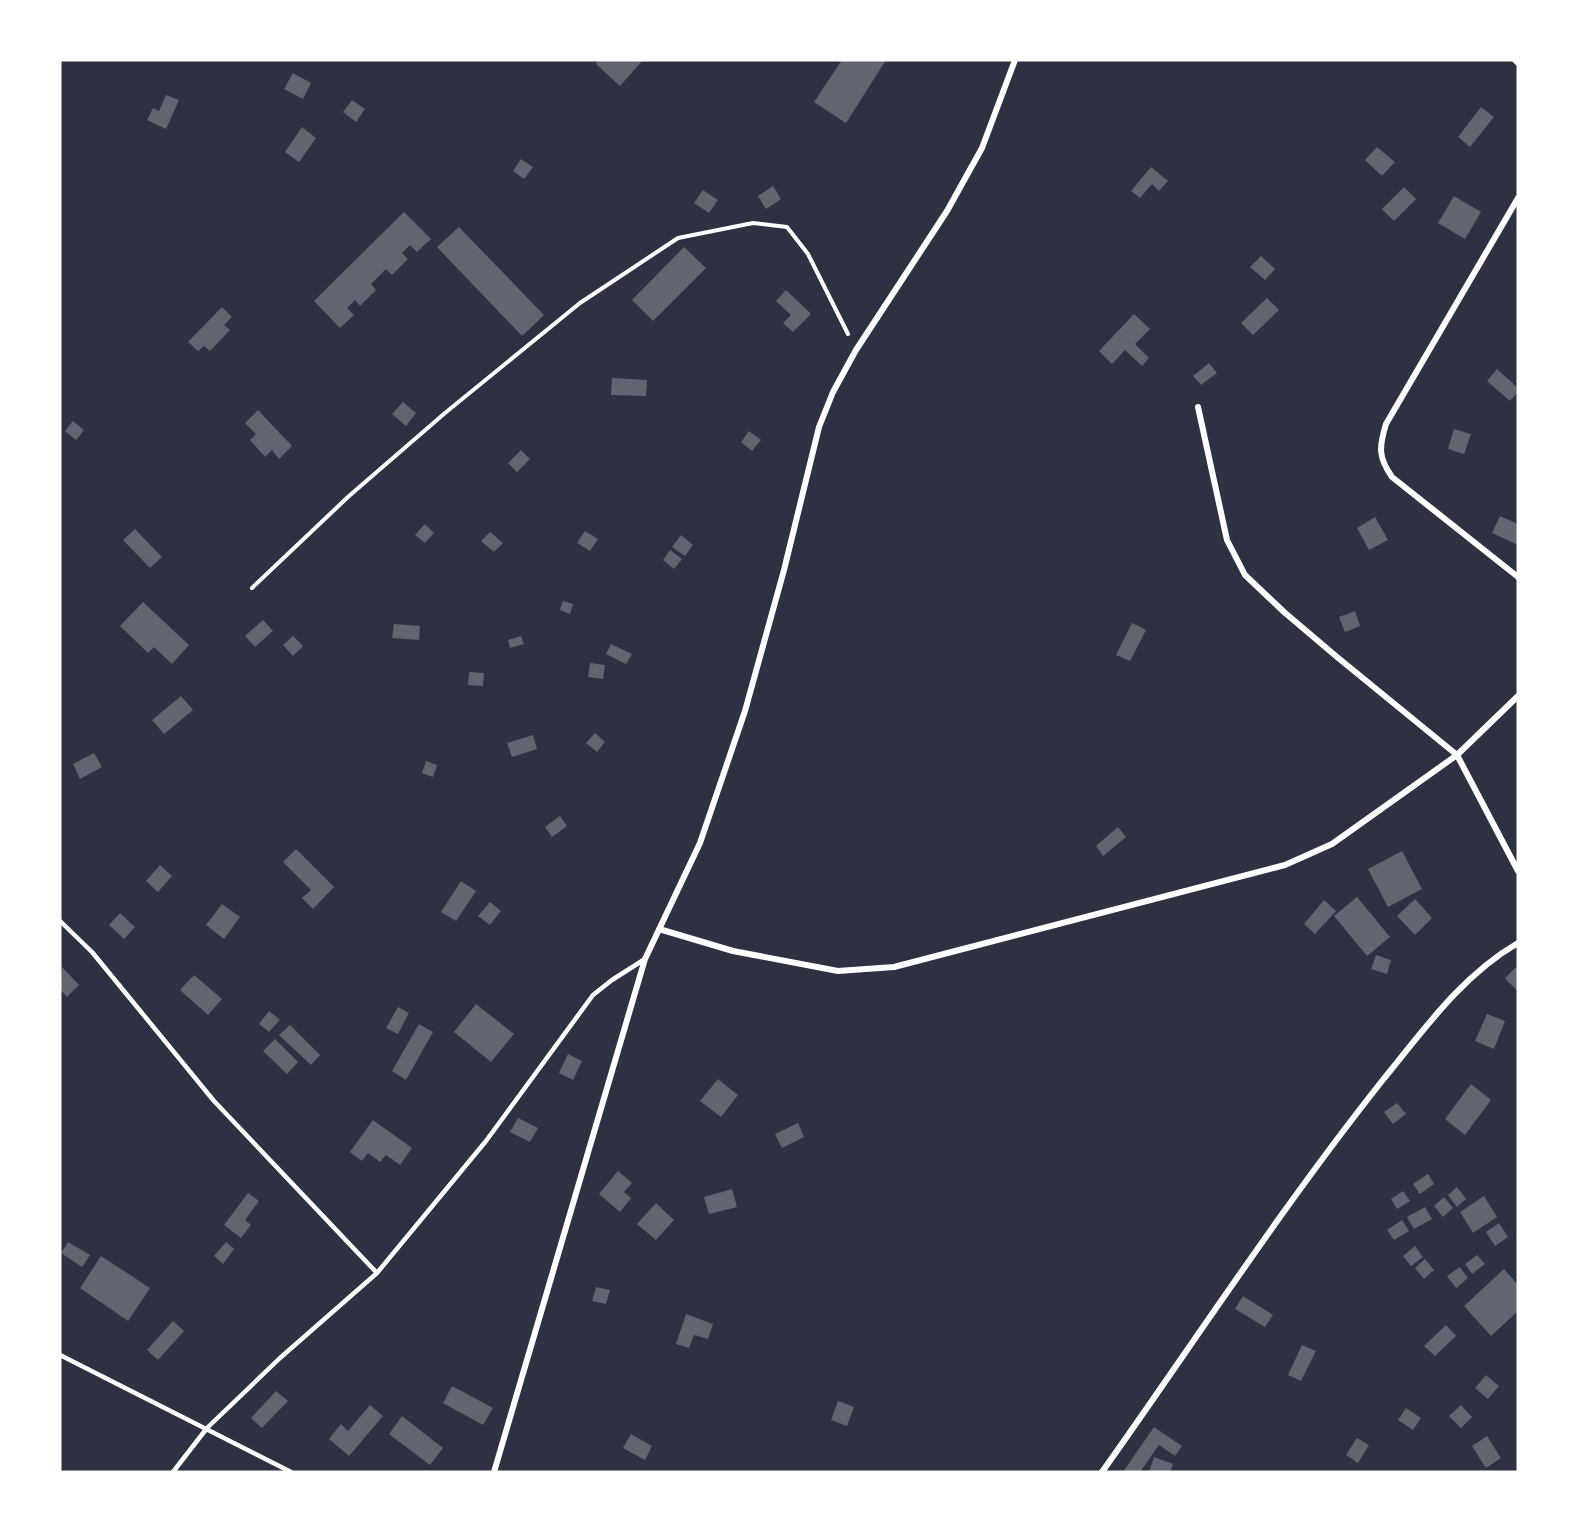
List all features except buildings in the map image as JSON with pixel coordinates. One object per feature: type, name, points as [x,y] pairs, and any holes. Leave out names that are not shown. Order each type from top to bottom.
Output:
[{"type":"street","points":[[494,1472],[645,959],[700,843],[745,711],[784,570],[819,427],[833,392],[856,350],[941,221],[982,148],[1015,60]]},
{"type":"street","points":[[1518,198],[1386,424],[1380,443],[1382,462],[1392,477],[1518,577]]},
{"type":"street","points":[[1198,407],[1227,540],[1245,575],[1337,657],[1457,754],[1518,871]]},
{"type":"street","points":[[659,929],[733,951],[838,971],[894,967],[1285,865],[1332,844],[1457,754],[1518,696]]},
{"type":"street","points":[[1102,1472],[1265,1237],[1341,1133],[1445,1004],[1479,970],[1518,943]]},
{"type":"lane","points":[[60,921],[92,952],[214,1101],[377,1273]]},
{"type":"lane","points":[[173,1472],[207,1428],[280,1358],[377,1273],[486,1141],[593,995],[645,959]]},
{"type":"lane","points":[[60,1355],[291,1472]]},
{"type":"path","points":[[252,588],[349,496],[445,412],[580,303],[678,238],[753,223],[787,227],[808,254],[856,350]]}]
